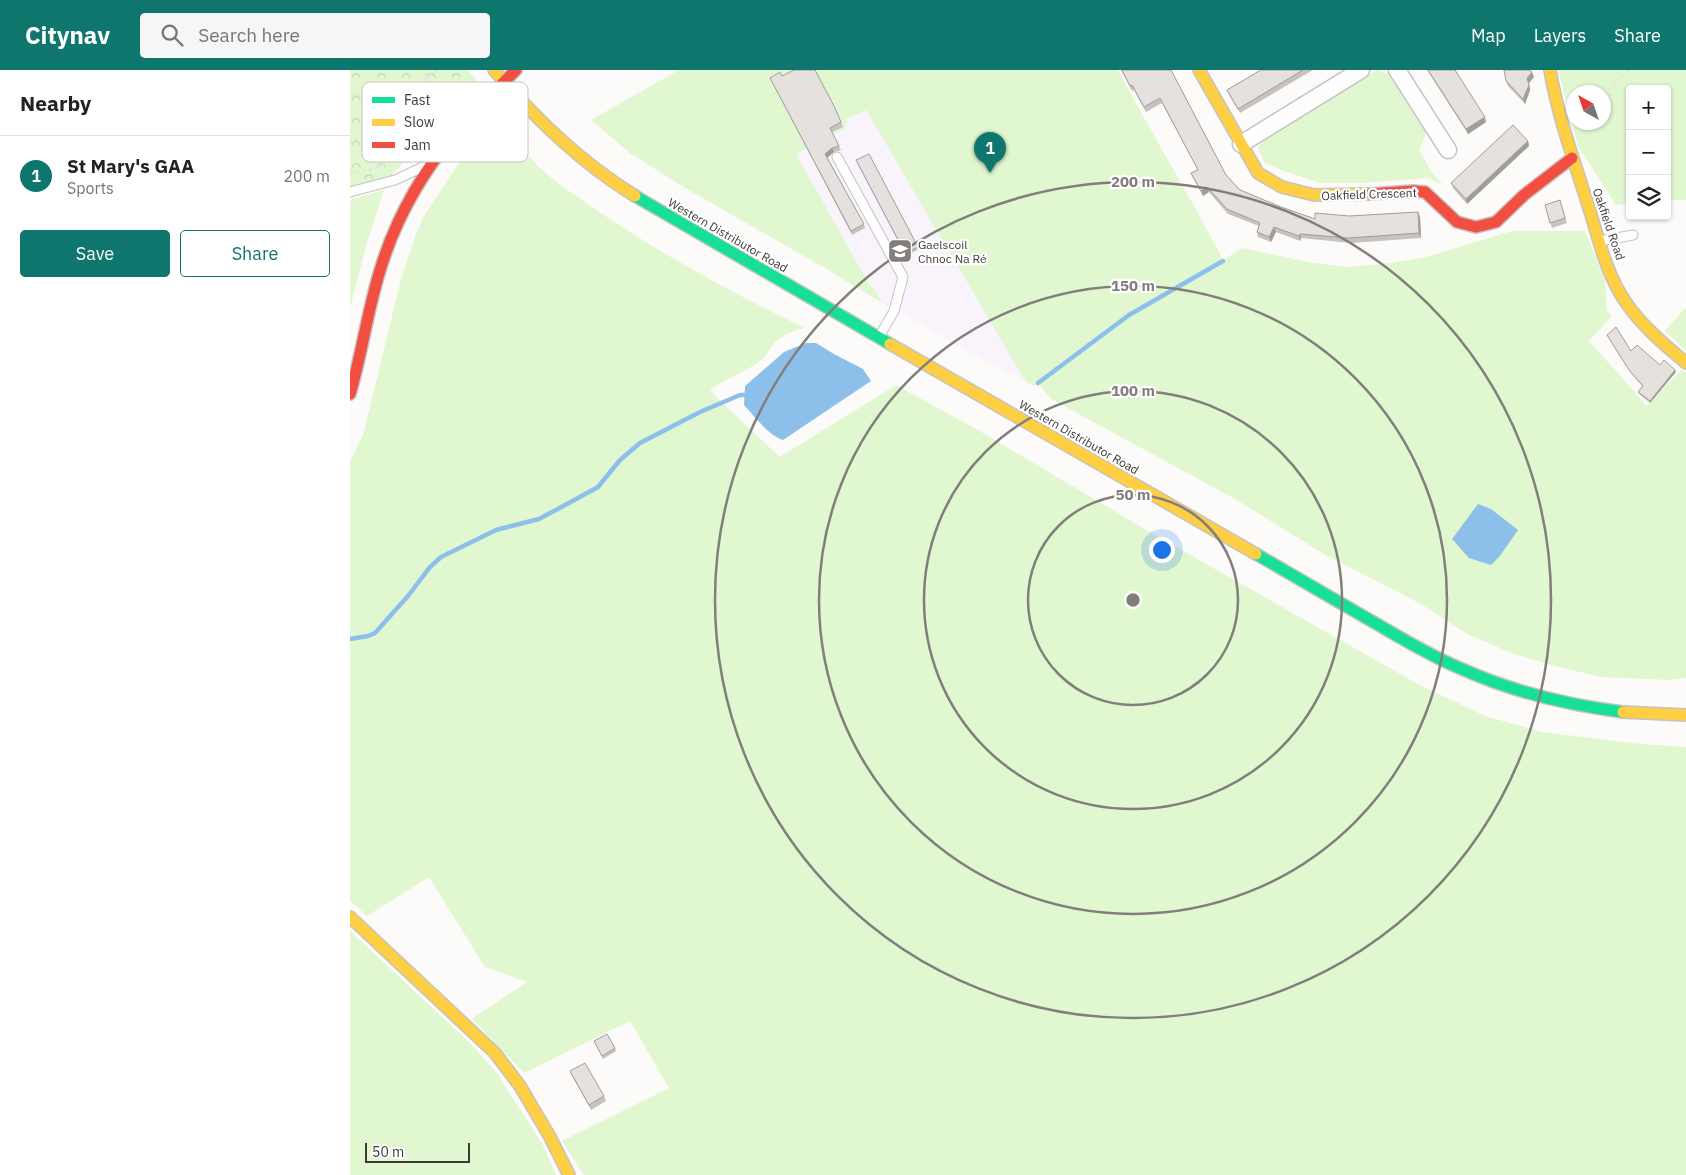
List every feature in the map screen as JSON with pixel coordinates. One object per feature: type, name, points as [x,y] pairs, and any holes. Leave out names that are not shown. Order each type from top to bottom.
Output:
[{"type":"street","name":"Western Distributor Road","points":[[494,70],[503,82]]},
{"type":"street","points":[[505,82],[516,70]]},
{"type":"street","name":"Oakfield Crescent","points":[[1199,70],[1258,173],[1282,187],[1314,196],[1425,192],[1458,222],[1476,228],[1496,222],[1524,195],[1572,158]]},
{"type":"street","points":[[1241,144],[1362,70]]},
{"type":"street","points":[[1397,70],[1448,150]]},
{"type":"street","name":"Oakfield Road","points":[[1550,70],[1555,102],[1599,241],[1613,278],[1628,306],[1686,363]]},
{"type":"street","name":"Western Distributor Road","points":[[528,109],[545,127],[577,155],[618,185],[663,213],[1380,626],[1463,670],[1502,685],[1562,702],[1624,713],[1686,715]]},
{"type":"street","points":[[350,394],[384,256],[411,196],[432,163]]},
{"type":"street","points":[[350,917],[495,1054],[520,1086],[550,1137],[569,1175]]},
{"type":"lane","points":[[837,157],[903,277],[894,311],[879,337]]},
{"type":"lane","points":[[350,192],[395,180],[432,163]]},
{"type":"lane","points":[[1599,241],[1632,235]]},
{"type":"path","points":[[422,70],[433,82]]},
{"type":"path","points":[[423,82],[437,70]]},
{"type":"path","points":[[1611,88],[1629,70]]},
{"type":"path","points":[[350,144],[362,134]]},
{"type":"path","points":[[350,173],[380,167],[388,162]]},
{"type":"shaded area","name":"Gaelscoil Chnoc Na Ré","points":[[866,109],[1026,382],[905,315],[894,311],[884,304],[865,277],[795,154],[844,129],[848,118]]},
{"type":"green space","points":[[350,70],[468,70],[476,82],[362,82],[362,162],[404,162],[391,176],[350,188]]},
{"type":"green space","points":[[679,70],[1118,70],[1223,260],[1242,248],[1313,263],[1348,267],[1392,263],[1426,257],[1512,231],[1585,231],[1605,280],[1607,310],[1612,316],[1589,341],[1647,406],[1682,369],[1686,373],[1686,678],[1669,680],[1601,677],[1514,654],[1469,635],[1421,604],[1324,554],[1235,499],[1051,399],[1038,383],[1034,386],[1026,382],[866,110],[848,118],[844,129],[796,154],[865,277],[884,304],[680,185],[630,153],[591,120]]},
{"type":"green space","points":[[1377,70],[1388,74],[1427,131],[1419,150],[1432,173],[1444,186],[1428,178],[1363,183],[1321,183],[1281,170],[1264,162],[1258,148],[1263,141]]},
{"type":"green space","points":[[1558,70],[1686,70],[1686,200],[1671,200],[1671,85],[1626,85],[1626,204],[1616,205],[1578,146],[1574,130],[1611,130],[1611,85],[1566,85],[1566,100]]},
{"type":"green space","points":[[528,156],[571,193],[617,224],[696,272],[805,328],[788,333],[775,342],[765,357],[753,366],[710,389],[717,398],[780,457],[896,385],[978,430],[1148,531],[1418,684],[1485,716],[1542,732],[1640,744],[1686,747],[1686,1175],[584,1175],[562,1141],[669,1088],[630,1021],[524,1073],[472,1019],[527,982],[485,967],[429,877],[367,916],[350,901],[350,462],[364,432],[401,279],[424,216],[460,162],[528,162]]},
{"type":"green space","points":[[384,190],[367,243],[350,308],[350,200]]},
{"type":"green space","points":[[1686,307],[1686,351],[1665,331]]},
{"type":"green space","points":[[350,931],[470,1043],[496,1072],[543,1145],[556,1175],[350,1175]]},
{"type":"water","points":[[806,343],[816,343],[863,369],[871,381],[783,440],[767,429],[744,405],[745,386],[784,352]]},
{"type":"water","points":[[1478,504],[1491,509],[1518,530],[1491,565],[1469,558],[1452,539]]},
{"type":"building","points":[[794,70],[815,70],[841,122],[830,128],[839,146],[832,148],[825,154],[864,224],[851,231],[770,78],[780,72],[782,76]]},
{"type":"building","points":[[1122,70],[1171,70],[1226,175],[1240,190],[1315,219],[1315,213],[1349,216],[1418,212],[1419,233],[1349,238],[1300,234],[1299,236],[1274,227],[1269,237],[1257,232],[1260,223],[1227,209],[1207,187],[1201,191],[1191,173],[1198,170],[1160,98],[1144,107]]},
{"type":"building","points":[[1261,70],[1303,70],[1238,109],[1227,90]]},
{"type":"building","points":[[1428,70],[1455,70],[1485,117],[1466,129]]},
{"type":"building","points":[[1504,70],[1529,70],[1532,72],[1527,78],[1529,85],[1523,99],[1506,81]]},
{"type":"building","points":[[1513,125],[1528,141],[1466,199],[1451,183]]},
{"type":"building","points":[[869,154],[918,247],[905,253],[856,160]]},
{"type":"building","points":[[1560,200],[1565,218],[1550,223],[1545,205]]},
{"type":"building","points":[[1616,327],[1631,351],[1637,345],[1660,365],[1664,360],[1675,370],[1650,401],[1638,392],[1643,386],[1629,370],[1607,335]]},
{"type":"building","points":[[607,1034],[615,1048],[602,1056],[594,1041]]},
{"type":"building","points":[[585,1063],[604,1096],[589,1105],[570,1071]]},
{"type":"waterway","points":[[1038,383],[1129,315],[1223,261]]},
{"type":"waterway","points":[[350,639],[375,633],[408,596],[430,567],[441,557],[496,530],[539,519],[598,487],[620,460],[640,443],[700,412],[740,395],[750,395]]},
{"type":"traffic: fast","points":[[635,196],[890,344]]},
{"type":"traffic: fast","points":[[1256,554],[1407,641],[1481,677],[1541,696],[1582,706],[1623,712]]},
{"type":"traffic: slow","points":[[494,70],[505,82]]},
{"type":"traffic: slow","points":[[1199,70],[1258,173],[1282,187],[1314,195],[1370,194]]},
{"type":"traffic: slow","points":[[1550,70],[1557,105],[1608,269],[1620,293],[1640,320],[1686,363]]},
{"type":"traffic: slow","points":[[528,108],[595,169],[635,196]]},
{"type":"traffic: slow","points":[[890,344],[1256,554]]},
{"type":"traffic: slow","points":[[1623,712],[1686,715]]},
{"type":"traffic: slow","points":[[350,917],[495,1053],[520,1086],[550,1137],[569,1175]]},
{"type":"traffic: jam","points":[[504,82],[516,70]]},
{"type":"traffic: jam","points":[[1370,194],[1425,192],[1457,222],[1476,227],[1496,222],[1524,195],[1572,158]]},
{"type":"traffic: jam","points":[[350,394],[369,311],[390,243],[405,208],[433,162]]},
{"type":"place","name":"St Mary's GAA","points":[[990,173]]},
{"type":"place","name":"Gaelscoil Chnoc Na Ré","points":[[900,251]]}]
